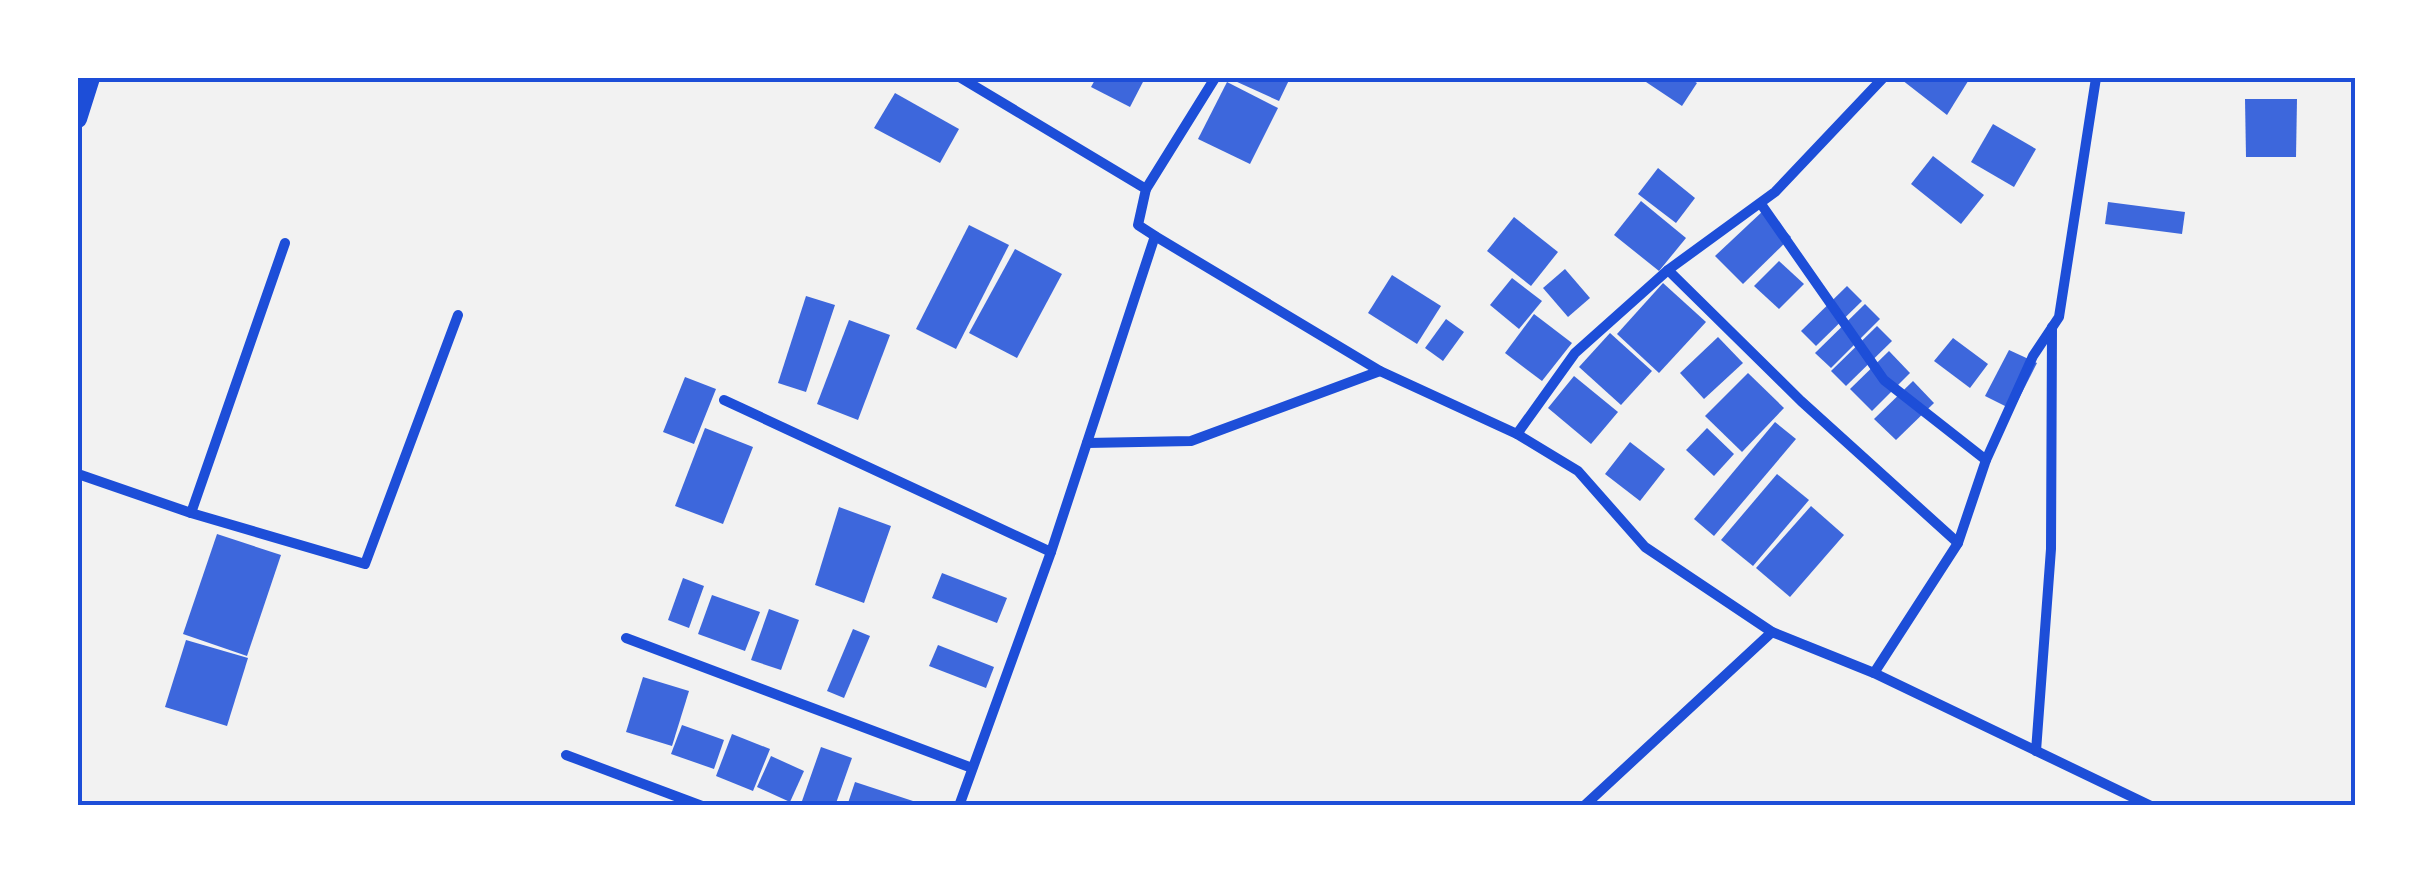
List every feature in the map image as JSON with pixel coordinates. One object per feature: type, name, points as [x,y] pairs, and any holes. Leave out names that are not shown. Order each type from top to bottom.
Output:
[{"type":"street","points":[[78,118],[92,78]]},
{"type":"street","points":[[961,78],[1146,189]]},
{"type":"street","points":[[1215,78],[1146,189],[1138,224],[1380,372],[1517,434],[1578,471],[1646,547],[1772,632],[1874,673],[2151,806]]},
{"type":"street","points":[[1517,434],[1575,353],[1668,270],[1760,204],[1882,78]]},
{"type":"street","points":[[1874,673],[1958,543],[1986,460],[2033,356],[2059,317],[2096,78]]},
{"type":"street","points":[[1760,204],[1884,380],[1986,460]]},
{"type":"street","points":[[959,806],[1052,552],[1155,236]]},
{"type":"street","points":[[192,513],[285,243]]},
{"type":"street","points":[[1668,270],[1800,401],[1958,543]]},
{"type":"street","points":[[78,474],[192,513],[365,564],[458,315]]},
{"type":"street","points":[[2036,751],[2051,549],[2052,327]]},
{"type":"street","points":[[1086,443],[1191,441],[1380,372]]},
{"type":"street","points":[[724,400],[1052,552]]},
{"type":"street","points":[[1584,806],[1772,632]]},
{"type":"street","points":[[626,638],[972,768]]},
{"type":"street","points":[[566,756],[702,806]]},
{"type":"building","points":[[1096,78],[1145,78],[1130,107],[1091,87]]},
{"type":"building","points":[[1290,78],[1279,101],[1235,81]]},
{"type":"building","points":[[1640,78],[1689,78],[1697,83],[1682,106]]},
{"type":"building","points":[[1904,78],[1970,78],[1947,115]]},
{"type":"building","points":[[1227,82],[1278,108],[1250,164],[1198,139]]},
{"type":"building","points":[[895,93],[959,129],[940,163],[874,128]]},
{"type":"building","points":[[2245,99],[2297,99],[2296,157],[2246,157]]},
{"type":"building","points":[[1993,124],[2036,149],[2014,187],[1971,162]]},
{"type":"building","points":[[1933,156],[1984,195],[1961,224],[1911,184]]},
{"type":"building","points":[[1658,168],[1695,198],[1676,223],[1638,194]]},
{"type":"building","points":[[1641,201],[1686,238],[1659,271],[1614,235]]},
{"type":"building","points":[[2108,202],[2185,212],[2182,234],[2105,224]]},
{"type":"building","points":[[1764,210],[1791,237],[1743,284],[1715,256]]},
{"type":"building","points":[[1514,217],[1558,252],[1531,286],[1487,251]]},
{"type":"building","points":[[969,225],[1009,245],[956,349],[916,329]]},
{"type":"building","points":[[1015,249],[1062,274],[1017,358],[969,333]]},
{"type":"building","points":[[1779,261],[1804,284],[1779,309],[1754,286]]},
{"type":"building","points":[[1565,269],[1590,298],[1568,317],[1543,288]]},
{"type":"building","points":[[1392,275],[1441,306],[1417,344],[1368,313]]},
{"type":"building","points":[[1512,278],[1542,301],[1519,329],[1490,305]]},
{"type":"building","points":[[1663,283],[1706,322],[1659,373],[1617,334]]},
{"type":"building","points":[[1847,286],[1862,301],[1816,346],[1801,331]]},
{"type":"building","points":[[806,296],[835,305],[806,392],[778,383]]},
{"type":"building","points":[[1865,304],[1880,319],[1831,368],[1815,353]]},
{"type":"building","points":[[1534,314],[1572,343],[1542,381],[1505,353]]},
{"type":"building","points":[[1446,319],[1464,332],[1443,361],[1425,348]]},
{"type":"building","points":[[849,320],[890,335],[858,420],[817,404]]},
{"type":"building","points":[[1877,326],[1892,341],[1846,386],[1831,371]]},
{"type":"building","points":[[1610,333],[1652,371],[1621,405],[1579,367]]},
{"type":"building","points":[[1718,337],[1743,363],[1704,399],[1680,373]]},
{"type":"building","points":[[1953,338],[1988,364],[1970,388],[1934,361]]},
{"type":"building","points":[[2009,350],[2037,363],[2013,410],[1985,396]]},
{"type":"building","points":[[1889,351],[1910,373],[1872,411],[1850,389]]},
{"type":"building","points":[[1748,373],[1784,408],[1742,452],[1705,416]]},
{"type":"building","points":[[1574,376],[1618,412],[1591,444],[1548,408]]},
{"type":"building","points":[[685,377],[716,389],[694,444],[663,432]]},
{"type":"building","points":[[1913,381],[1934,403],[1896,440],[1874,419]]},
{"type":"building","points":[[1775,422],[1796,439],[1714,536],[1694,519]]},
{"type":"building","points":[[705,428],[753,447],[723,524],[675,506]]},
{"type":"building","points":[[1707,428],[1734,454],[1714,476],[1686,450]]},
{"type":"building","points":[[1630,442],[1665,469],[1640,501],[1605,474]]},
{"type":"building","points":[[1777,474],[1809,500],[1753,566],[1721,540]]},
{"type":"building","points":[[1811,506],[1844,535],[1790,597],[1756,568]]},
{"type":"building","points":[[839,507],[891,526],[864,603],[815,585]]},
{"type":"building","points":[[217,534],[281,555],[247,656],[183,634]]},
{"type":"building","points":[[942,573],[1007,598],[997,623],[932,598]]},
{"type":"building","points":[[683,578],[704,586],[689,628],[668,620]]},
{"type":"building","points":[[712,595],[760,612],[745,651],[698,634]]},
{"type":"building","points":[[769,609],[799,620],[781,670],[751,660]]},
{"type":"building","points":[[853,629],[870,636],[844,698],[827,691]]},
{"type":"building","points":[[186,640],[248,658],[227,726],[165,707]]},
{"type":"building","points":[[938,645],[994,667],[986,688],[929,666]]},
{"type":"building","points":[[643,677],[689,691],[672,746],[626,732]]},
{"type":"building","points":[[682,725],[724,740],[714,769],[671,754]]},
{"type":"building","points":[[732,734],[770,749],[753,791],[716,776]]},
{"type":"building","points":[[821,747],[852,758],[835,806],[802,801]]},
{"type":"building","points":[[771,756],[804,771],[790,802],[757,787]]},
{"type":"building","points":[[855,782],[913,801],[911,806],[847,806]]}]
